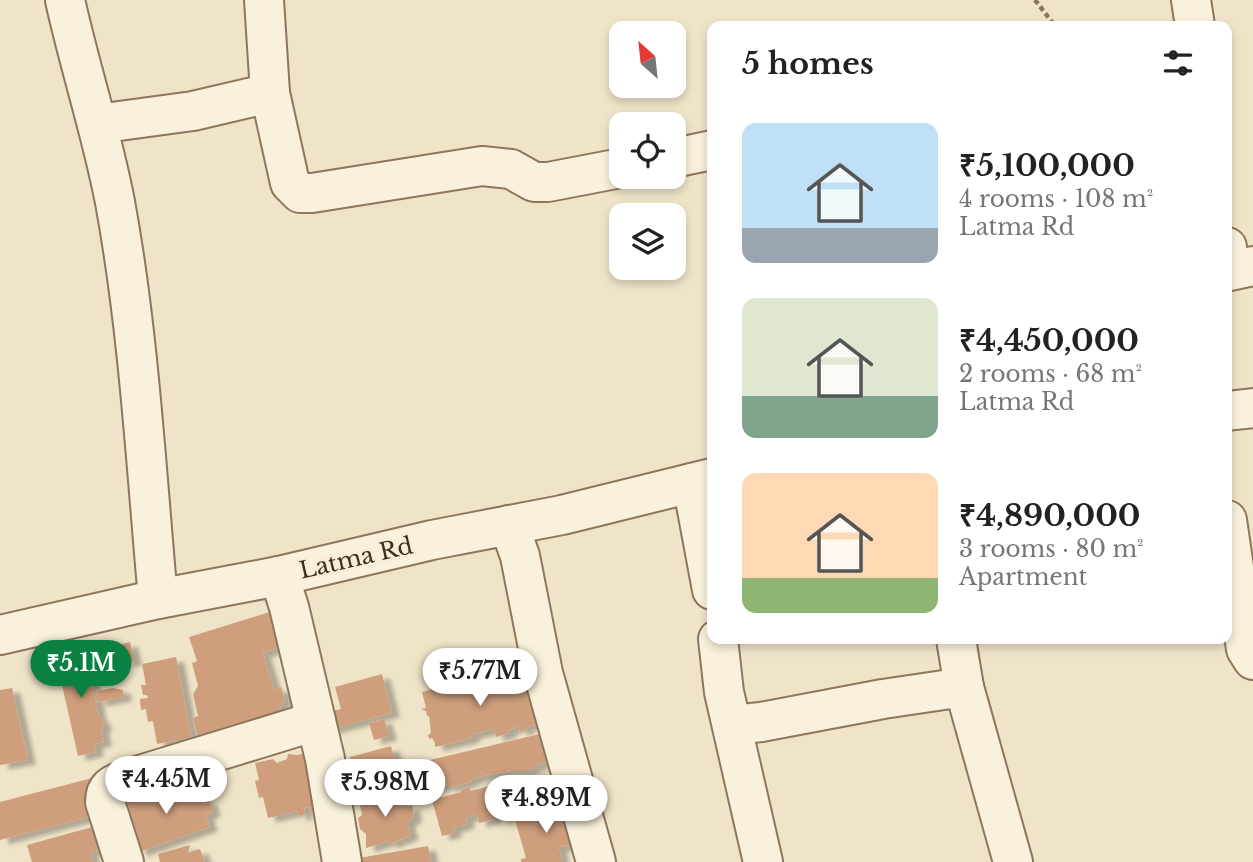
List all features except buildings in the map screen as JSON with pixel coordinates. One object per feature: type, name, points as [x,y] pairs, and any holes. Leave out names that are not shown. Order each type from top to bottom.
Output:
[{"type":"street","points":[[65,0],[117,213],[141,381],[158,599]]},
{"type":"street","points":[[264,0],[270,93],[290,183],[300,193],[482,166],[512,169],[534,182],[548,182],[609,170]]},
{"type":"street","points":[[1191,0],[1194,21]]},
{"type":"street","points":[[97,124],[193,111],[270,93]]},
{"type":"street","points":[[686,155],[707,151]]},
{"type":"street","points":[[1232,271],[1253,266]]},
{"type":"street","points":[[1232,410],[1253,408]]},
{"type":"street","points":[[702,480],[707,535]]},
{"type":"street","name":"Latma Rd","points":[[0,635],[562,514],[702,480]]},
{"type":"street","points":[[509,524],[520,556],[543,673],[596,862]]},
{"type":"street","points":[[1232,554],[1246,649],[1253,660]]},
{"type":"street","points":[[279,576],[316,721],[342,862]]},
{"type":"street","points":[[719,644],[724,692],[763,862]]},
{"type":"street","points":[[957,644],[964,687],[1013,862]]},
{"type":"street","points":[[732,725],[964,687]]},
{"type":"street","points":[[122,861],[105,802],[105,792],[109,787],[316,721]]},
{"type":"path","points":[[1035,0],[1051,21]]}]
